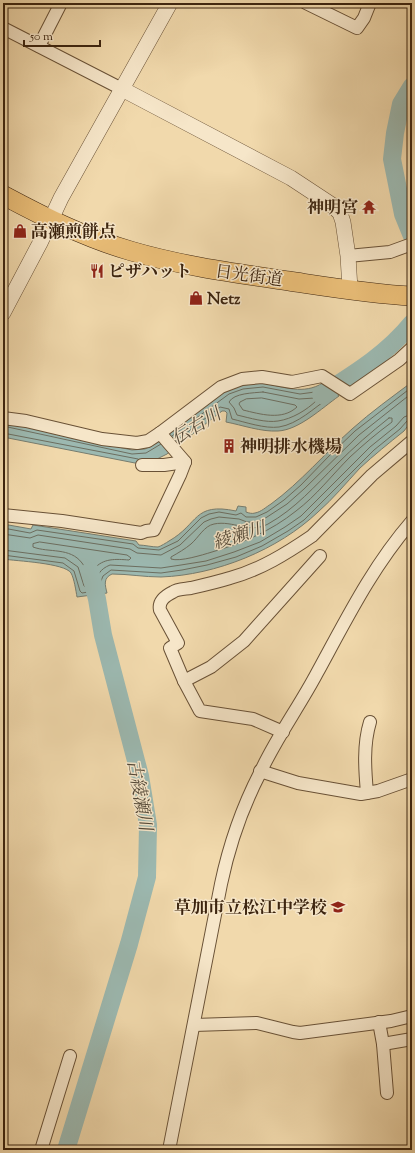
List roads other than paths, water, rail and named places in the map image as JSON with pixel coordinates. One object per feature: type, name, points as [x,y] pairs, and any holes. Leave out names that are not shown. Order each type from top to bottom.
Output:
[{"type":"main road","name":"日光街道","points":[[3,195],[51,220],[97,240],[157,258],[202,268],[411,296]]},
{"type":"street","points":[[39,46],[62,3]]},
{"type":"street","points":[[3,313],[40,243],[61,198],[170,3]]},
{"type":"street","points":[[306,3],[357,28],[364,18],[370,3]]},
{"type":"street","points":[[3,28],[279,171],[332,205],[340,213],[343,222],[348,256],[350,289]]},
{"type":"street","points":[[348,256],[390,252],[407,245]]},
{"type":"street","points":[[3,418],[26,421],[123,443],[137,444],[148,441],[160,433],[221,387],[242,379],[262,377],[292,382],[322,376],[350,394],[393,364],[412,348]]},
{"type":"street","points":[[160,433],[185,462]]},
{"type":"street","points":[[283,732],[253,719],[200,711],[184,681],[170,648],[178,643],[160,610],[159,605],[161,600],[174,591],[212,583],[249,571],[273,561],[302,543],[312,536],[372,475],[412,441]]},
{"type":"street","points":[[142,465],[164,465],[185,462]]},
{"type":"street","points":[[3,515],[62,521],[141,533],[154,530],[185,462]]},
{"type":"street","points":[[169,1150],[226,862],[246,802],[260,772],[317,673],[362,590],[391,547],[412,521]]},
{"type":"street","points":[[184,681],[211,667],[244,641],[320,556]]},
{"type":"street","points":[[367,794],[365,747],[370,722]]},
{"type":"street","points":[[260,772],[298,783],[361,794],[378,791],[412,779]]},
{"type":"street","points":[[194,1025],[257,1023],[300,1033],[366,1025],[412,1016]]},
{"type":"street","points":[[379,1022],[383,1044],[387,1093]]},
{"type":"street","points":[[383,1044],[412,1039]]},
{"type":"street","points":[[41,1150],[70,1056]]},
{"type":"water","name":"綾瀬川","points":[[412,382],[412,422],[404,431],[360,468],[329,502],[302,526],[265,549],[245,558],[224,566],[182,575],[148,577],[112,574],[106,580],[105,585],[107,593],[77,597],[72,575],[67,570],[50,565],[3,559],[3,524],[31,529],[33,525],[136,541],[139,545],[158,547],[179,534],[204,512],[222,509],[236,511],[238,506],[246,507],[246,512],[249,513],[259,512],[292,487],[359,423]]},
{"type":"water","points":[[263,383],[286,388],[308,389],[323,383],[339,396],[302,423],[286,430],[272,431],[226,422],[227,413],[222,411],[167,454],[151,462],[140,464],[3,437],[3,422],[132,450],[145,449],[157,443],[227,390],[243,385]]},
{"type":"waterway","name":"伝右川","points":[[412,86],[401,104],[395,133],[392,159],[403,214],[412,236]]},
{"type":"waterway","name":"伝右川","points":[[321,395],[381,354],[412,323]]},
{"type":"waterway","name":"古綾瀬川","points":[[66,1150],[129,944],[147,877],[148,825],[140,776],[103,635],[97,599],[90,571]]},
{"type":"place","name":"神明宮","points":[[369,207]]},
{"type":"place","name":"高瀬煎餅点","points":[[20,231]]},
{"type":"place","name":"ピザハット","points":[[97,271]]},
{"type":"place","name":"Netz","points":[[196,298]]},
{"type":"place","name":"神明排水機場","points":[[229,446]]},
{"type":"place","name":"草加市立松江中学校","points":[[338,907]]}]
